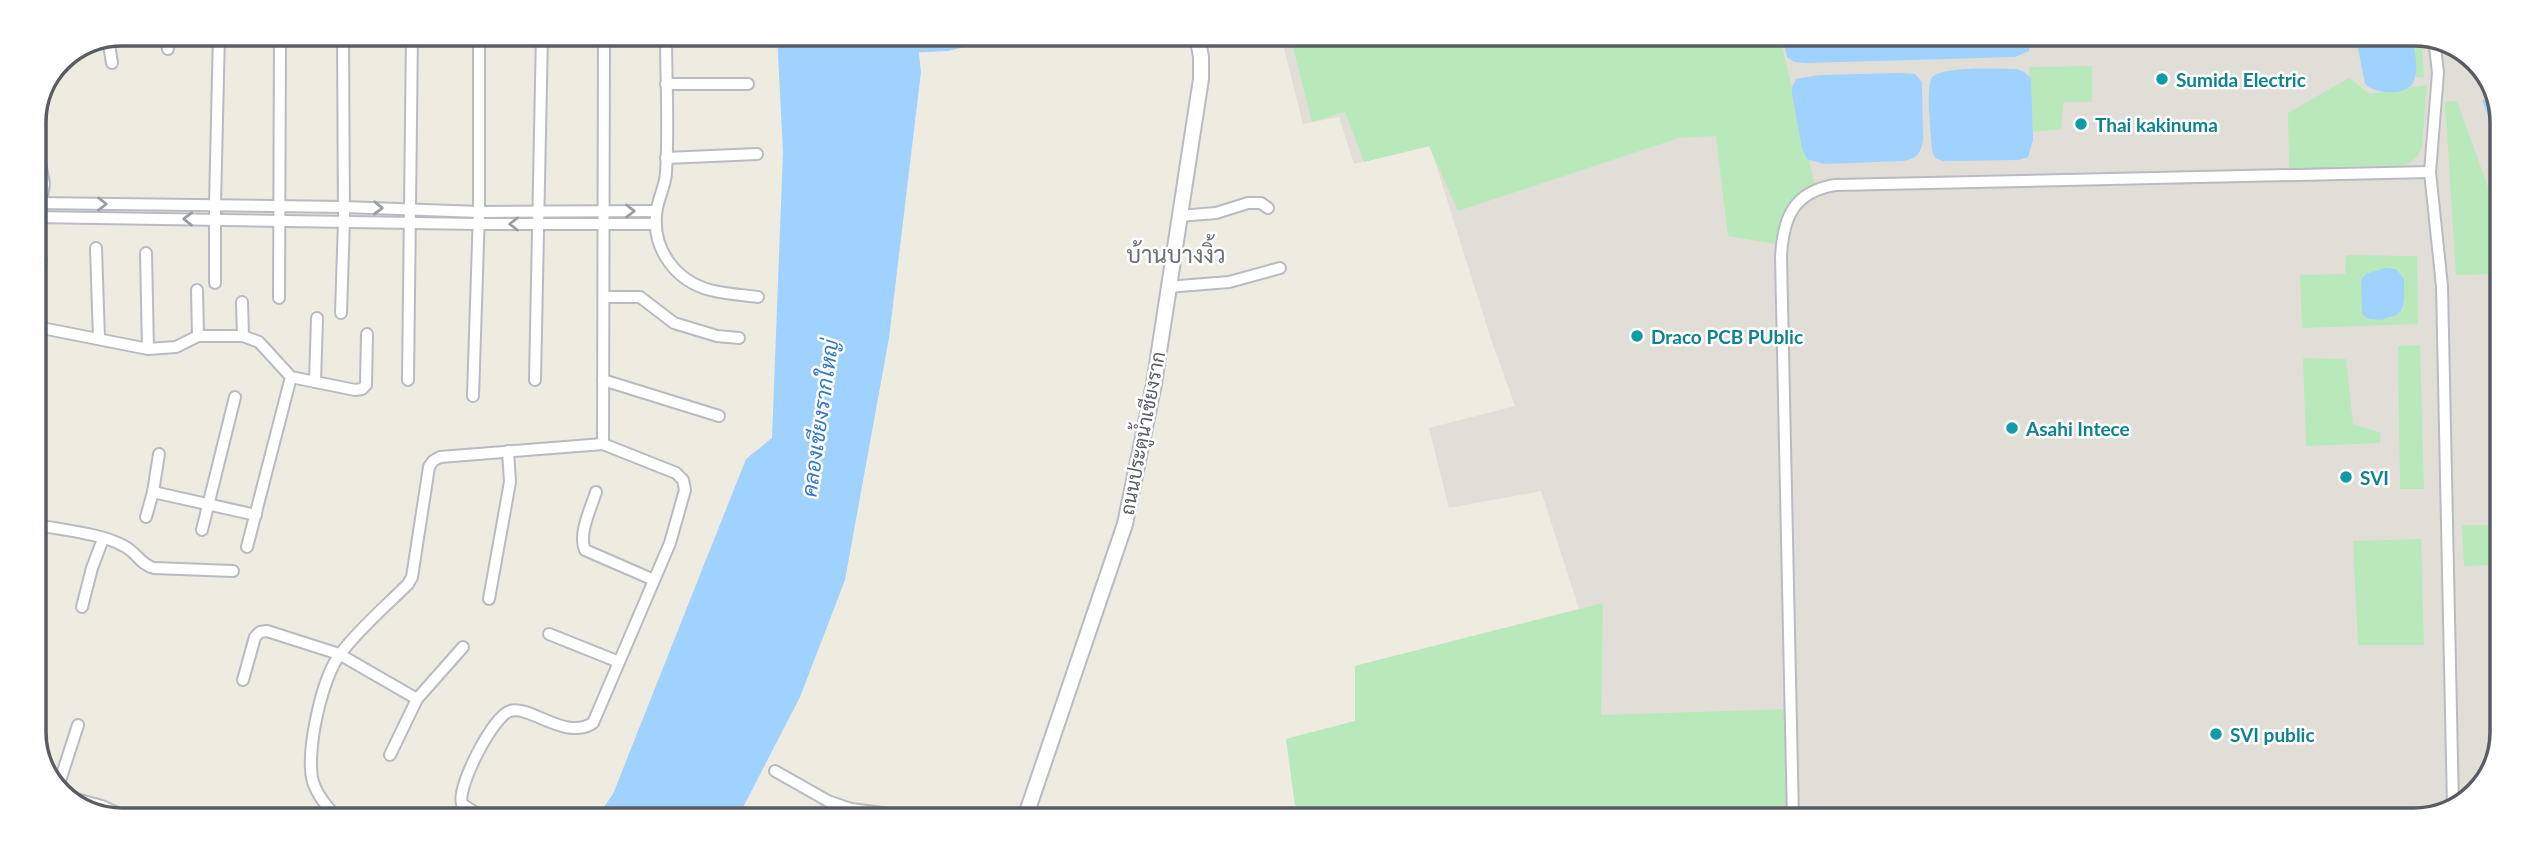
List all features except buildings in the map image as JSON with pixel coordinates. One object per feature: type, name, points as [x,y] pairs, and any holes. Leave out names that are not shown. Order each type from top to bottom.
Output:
[{"type":"street","points":[[167,45],[168,50]]},
{"type":"street","points":[[215,284],[219,45]]},
{"type":"street","points":[[279,298],[280,45]]},
{"type":"street","points":[[341,313],[344,221],[343,45]]},
{"type":"street","points":[[408,380],[412,45]]},
{"type":"street","points":[[473,396],[479,212],[479,45]]},
{"type":"street","points":[[535,380],[542,45]]},
{"type":"street","points":[[603,444],[604,45]]},
{"type":"street","points":[[666,45],[665,183],[656,211],[655,224],[660,249],[672,267],[690,281],[709,290],[758,297]]},
{"type":"street","name":"ถนนประตูน้ำเชียงราก","points":[[1028,808],[1125,524],[1154,384],[1201,79],[1199,45]]},
{"type":"street","points":[[109,47],[112,63]]},
{"type":"street","points":[[2436,49],[2438,73],[2430,172],[2442,286],[2453,797]]},
{"type":"street","points":[[666,84],[748,84]]},
{"type":"street","points":[[666,158],[757,154]]},
{"type":"street","points":[[1793,808],[1781,257],[1784,230],[1797,203],[1814,190],[1835,186],[2430,172]]},
{"type":"street","points":[[1178,216],[1216,213],[1248,202],[1268,208]]},
{"type":"street","points":[[45,203],[344,207],[479,212],[656,211]]},
{"type":"street","points":[[45,217],[655,224]]},
{"type":"street","points":[[96,248],[99,339]]},
{"type":"street","points":[[146,253],[148,349]]},
{"type":"street","points":[[1167,287],[1229,282],[1280,268]]},
{"type":"street","points":[[197,290],[198,336]]},
{"type":"street","points":[[604,297],[640,297],[674,323],[717,337],[739,338]]},
{"type":"street","points":[[242,302],[243,336]]},
{"type":"street","points":[[315,382],[317,318]]},
{"type":"street","points":[[45,326],[47,329],[148,349],[176,347],[198,336],[243,336],[258,342],[291,377],[355,390],[366,385],[367,334]]},
{"type":"street","points":[[247,547],[291,377]]},
{"type":"street","points":[[603,385],[719,415]]},
{"type":"street","points":[[202,530],[235,397]]},
{"type":"street","points":[[328,808],[313,781],[311,747],[319,706],[344,657],[412,577],[429,467],[433,461],[440,457],[603,444],[676,473],[683,480],[685,490],[670,543],[593,723],[584,729],[574,729],[515,710],[503,714],[475,756],[461,791],[462,804],[468,808]]},
{"type":"street","points":[[489,600],[510,482],[508,452]]},
{"type":"street","points":[[146,517],[159,454]]},
{"type":"street","points":[[153,492],[256,515]]},
{"type":"street","points":[[596,492],[583,536],[585,550],[654,580]]},
{"type":"street","points":[[46,527],[103,539],[126,547],[147,566],[154,568],[233,571]]},
{"type":"street","points":[[82,607],[103,539]]},
{"type":"street","points":[[243,680],[255,636],[267,631],[344,657],[417,699]]},
{"type":"street","points":[[549,634],[619,662]]},
{"type":"street","points":[[390,755],[417,699],[463,647]]},
{"type":"street","points":[[61,779],[78,726]]},
{"type":"street","points":[[775,771],[828,801],[848,808]]},
{"type":"shaded area","points":[[1283,45],[2413,45],[2433,48],[2456,58],[2474,75],[2479,84],[2486,99],[2482,100],[2489,120],[2490,732],[2487,752],[2477,775],[2460,793],[2447,801],[2413,808],[1295,808],[1286,739],[1355,721],[1355,666],[1579,609],[1541,491],[1449,508],[1429,428],[1515,406],[1430,146],[1354,164],[1339,117],[1303,124]]},
{"type":"green space","points":[[1292,45],[1782,45],[1815,185],[1797,195],[1786,208],[1775,244],[1728,236],[1716,136],[1679,138],[1458,211],[1429,146],[1364,162],[1345,112],[1312,122]]},
{"type":"green space","points":[[2414,45],[2422,46],[2424,78],[2416,77]]},
{"type":"green space","points":[[2092,66],[2092,102],[2064,102],[2061,129],[2033,132],[2029,67]]},
{"type":"green space","points":[[2349,78],[2370,94],[2427,85],[2422,148],[2416,158],[2406,165],[2289,169],[2288,113]]},
{"type":"green space","points":[[2457,101],[2489,190],[2489,274],[2456,275],[2445,102]]},
{"type":"green space","points":[[2346,255],[2417,256],[2418,324],[2302,328],[2300,275],[2345,274]]},
{"type":"green space","points":[[2420,345],[2424,489],[2400,489],[2398,346]]},
{"type":"green space","points":[[2303,358],[2346,359],[2353,424],[2381,433],[2380,443],[2306,446]]},
{"type":"green space","points":[[2462,525],[2490,525],[2490,565],[2464,566]]},
{"type":"green space","points":[[2421,539],[2424,645],[2358,645],[2353,541]]},
{"type":"green space","points":[[1603,603],[1601,715],[1785,709],[1788,808],[1295,808],[1286,739],[1355,721],[1355,666]]},
{"type":"water","name":"คลองเชียงรากใหญ่","points":[[778,45],[918,45],[921,72],[889,338],[845,580],[800,697],[743,808],[603,808],[613,794],[746,459],[772,438],[783,152]]},
{"type":"water","points":[[1785,45],[2030,45],[2029,51],[2015,57],[1806,63],[1794,62],[1787,57]]},
{"type":"water","points":[[2357,45],[2413,45],[2416,68],[2412,84],[2400,91],[2385,92],[2365,84]]},
{"type":"water","points":[[2016,69],[2031,78],[2033,140],[2028,157],[2019,160],[1943,161],[1935,158],[1929,113],[1931,79],[1936,75],[1957,70]]},
{"type":"water","points":[[1915,74],[1922,82],[1923,140],[1917,155],[1903,161],[1824,164],[1807,159],[1802,148],[1792,94],[1796,79],[1819,75]]},
{"type":"water","points":[[2486,99],[2489,120],[2482,100]]},
{"type":"water","points":[[2385,268],[2396,269],[2404,279],[2401,311],[2382,320],[2368,319],[2362,314],[2361,280],[2366,274]]},
{"type":"waterway","points":[[906,48],[952,45]]},
{"type":"place","name":"Sumida Electric","points":[[2162,79]]},
{"type":"place","name":"Thai kakinuma","points":[[2081,124]]},
{"type":"place","name":"Draco PCB PUblic","points":[[1637,336]]},
{"type":"place","name":"Asahi Intece","points":[[2012,428]]},
{"type":"place","name":"SVI","points":[[2346,477]]},
{"type":"place","name":"SVI public","points":[[2216,734]]},
{"type":"district","name":"บ้านบางงิ้ว","points":[[1176,254]]}]
